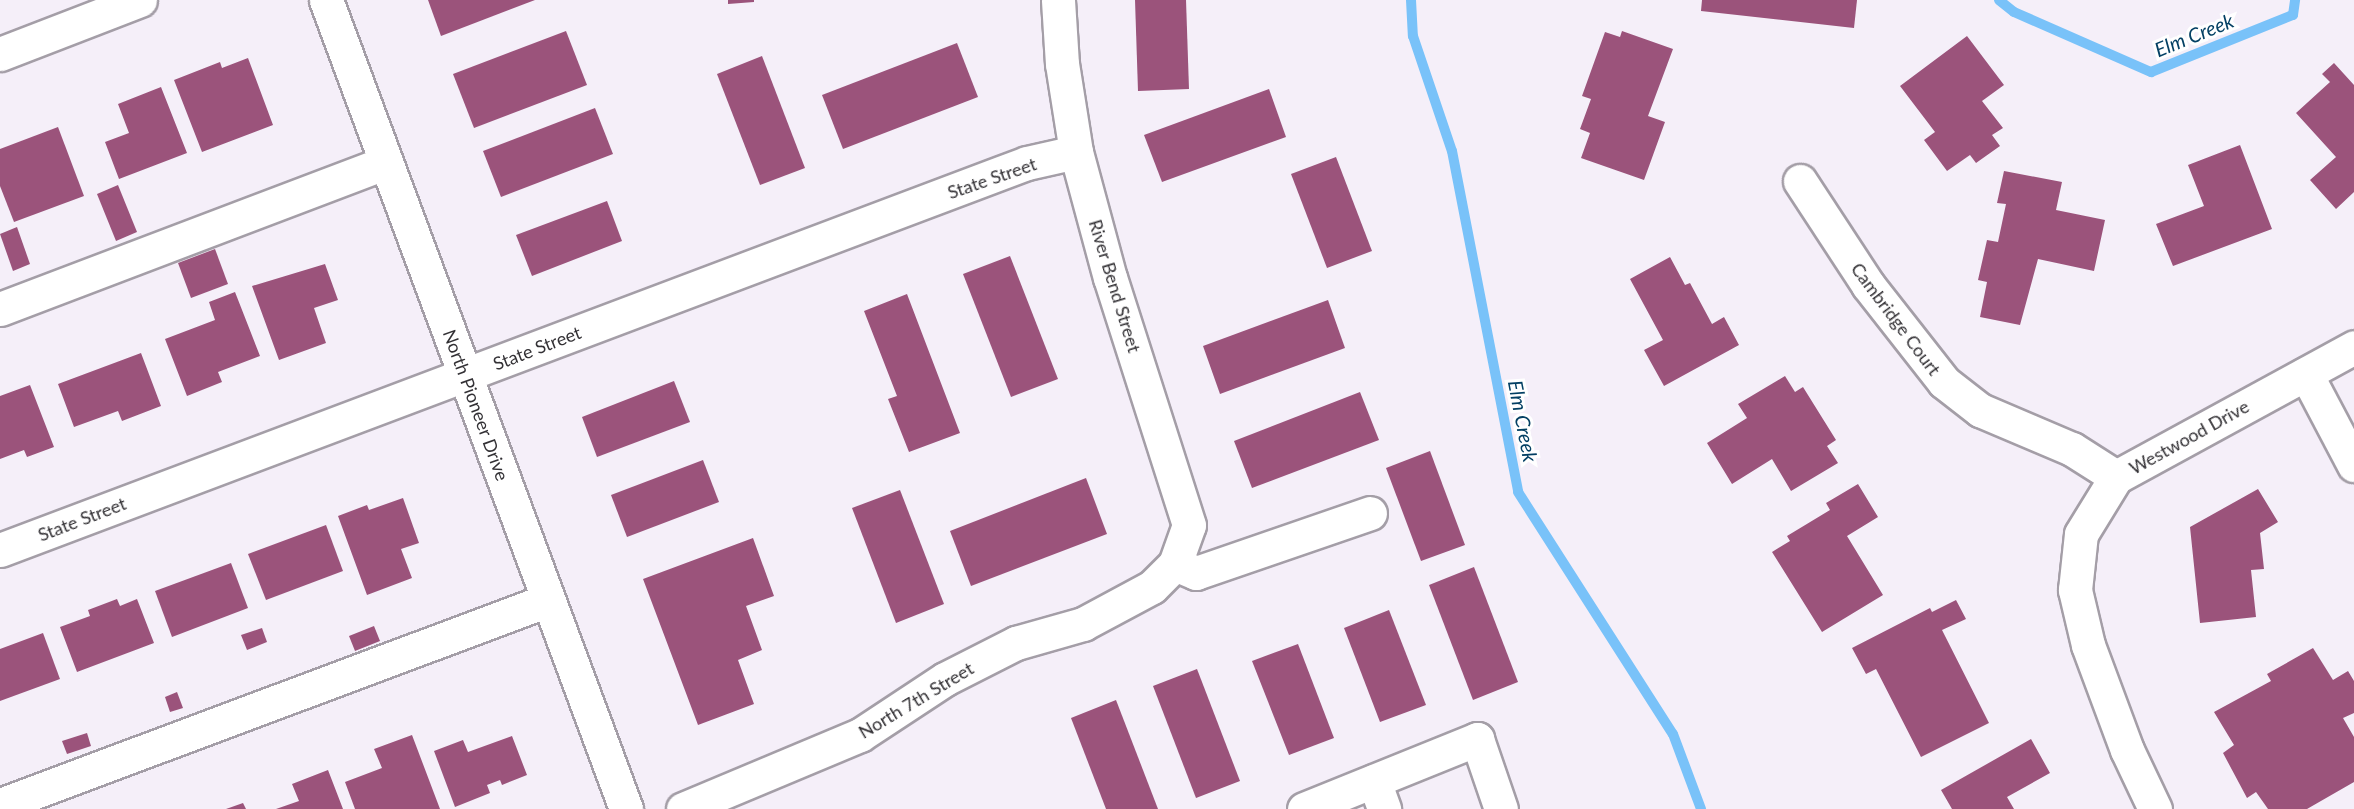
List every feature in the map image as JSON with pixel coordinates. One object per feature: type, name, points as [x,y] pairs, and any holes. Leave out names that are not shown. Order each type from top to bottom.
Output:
[{"type":"street","points":[[0,54],[140,0]]},
{"type":"street","name":"North Pioneer Drive","points":[[326,0],[626,809]]},
{"type":"street","name":"River Bend Street","points":[[1058,0],[1062,64],[1076,152],[1110,278],[1189,525],[1175,564]]},
{"type":"street","name":"State Street","points":[[0,550],[1027,163],[1076,152]]},
{"type":"street","points":[[0,309],[386,162]]},
{"type":"street","name":"Cambridge Court","points":[[1800,182],[1868,285],[1944,382],[1980,410],[2072,449],[2116,477]]},
{"type":"street","name":"Westwood Drive","points":[[2155,809],[2127,750],[2092,655],[2075,590],[2081,534],[2116,477],[2354,347]]},
{"type":"street","points":[[2306,374],[2354,465]]},
{"type":"street","points":[[1175,564],[1196,573],[1370,513]]},
{"type":"street","name":"North 7th Street","points":[[683,809],[860,735],[945,679],[1016,644],[1083,624],[1152,586],[1175,564]]},
{"type":"street","points":[[0,805],[548,600]]},
{"type":"street","points":[[1304,809],[1379,795],[1477,739],[1501,809]]},
{"type":"building","points":[[428,0],[535,0],[441,36]]},
{"type":"building","points":[[728,0],[754,0],[754,2],[728,4]]},
{"type":"building","points":[[1135,0],[1186,0],[1189,89],[1138,91]]},
{"type":"building","points":[[1702,0],[1857,0],[1854,28],[1701,11]]},
{"type":"building","points":[[566,31],[587,85],[474,128],[453,74]]},
{"type":"building","points":[[1622,31],[1673,49],[1648,116],[1665,122],[1644,180],[1581,158],[1590,133],[1580,129],[1591,99],[1582,96],[1605,32],[1620,37]]},
{"type":"building","points":[[1967,36],[2004,85],[1982,101],[2003,128],[1992,135],[2000,146],[1976,163],[1970,155],[1947,171],[1924,140],[1935,132],[1900,86]]},
{"type":"building","points":[[957,43],[978,97],[843,149],[822,95]]},
{"type":"building","points":[[762,56],[805,168],[760,185],[717,74]]},
{"type":"building","points":[[248,58],[273,125],[202,152],[174,80],[220,62],[222,68]]},
{"type":"building","points":[[2334,63],[2354,85],[2354,192],[2336,209],[2310,180],[2336,157],[2296,113],[2330,82],[2322,74]]},
{"type":"building","points":[[161,87],[187,153],[119,179],[105,142],[129,133],[118,104]]},
{"type":"building","points":[[1269,89],[1286,137],[1162,182],[1144,135]]},
{"type":"building","points":[[595,108],[613,154],[501,197],[483,151]]},
{"type":"building","points":[[58,127],[84,196],[14,222],[0,186],[0,149]]},
{"type":"building","points":[[2240,145],[2272,229],[2173,266],[2156,224],[2204,206],[2188,165]]},
{"type":"building","points":[[1336,157],[1372,251],[1327,268],[1291,174]]},
{"type":"building","points":[[2004,171],[2062,182],[2056,210],[2105,220],[2094,271],[2038,259],[2020,325],[1980,317],[1987,282],[1978,280],[1987,240],[1998,242],[2006,204],[1997,203]]},
{"type":"building","points":[[118,185],[137,232],[116,241],[97,194]]},
{"type":"building","points":[[607,201],[622,241],[532,276],[516,235]]},
{"type":"building","points":[[17,227],[30,264],[13,271],[0,234]]},
{"type":"building","points":[[215,249],[228,284],[191,298],[178,263]]},
{"type":"building","points":[[1010,256],[1058,379],[1011,397],[963,274]]},
{"type":"building","points":[[1670,257],[1685,285],[1690,283],[1712,324],[1724,317],[1739,345],[1664,386],[1644,350],[1663,340],[1630,279]]},
{"type":"building","points":[[325,264],[338,300],[314,308],[326,343],[279,360],[252,286]]},
{"type":"building","points":[[235,292],[260,356],[218,372],[222,382],[187,396],[165,339],[215,320],[209,302]]},
{"type":"building","points":[[907,294],[960,433],[909,452],[888,399],[897,396],[864,311]]},
{"type":"building","points":[[1328,300],[1345,348],[1220,394],[1203,346]]},
{"type":"building","points":[[141,353],[161,406],[122,421],[118,411],[74,427],[58,384]]},
{"type":"building","points":[[1785,376],[1795,392],[1803,387],[1836,440],[1827,446],[1838,463],[1791,491],[1772,459],[1732,484],[1707,443],[1747,418],[1738,404]]},
{"type":"building","points":[[674,381],[690,422],[597,457],[582,417]]},
{"type":"building","points":[[30,385],[54,447],[27,457],[24,450],[0,459],[0,396]]},
{"type":"building","points":[[1360,392],[1379,440],[1252,488],[1234,441]]},
{"type":"building","points":[[1430,451],[1465,545],[1421,561],[1386,468]]},
{"type":"building","points":[[703,460],[719,502],[627,537],[611,495]]},
{"type":"building","points":[[1086,478],[1107,534],[971,586],[950,531]]},
{"type":"building","points":[[1858,484],[1878,517],[1847,536],[1883,595],[1822,632],[1772,552],[1790,541],[1787,536],[1830,510],[1826,503]]},
{"type":"building","points":[[2258,489],[2278,522],[2260,533],[2264,569],[2251,570],[2256,617],[2200,623],[2190,527]]},
{"type":"building","points":[[900,490],[944,604],[896,623],[852,508]]},
{"type":"building","points":[[403,498],[419,543],[401,549],[412,578],[367,595],[338,516],[367,505],[369,510]]},
{"type":"building","points":[[326,525],[343,571],[266,600],[248,554]]},
{"type":"building","points":[[753,538],[774,596],[746,606],[762,650],[738,660],[754,704],[698,725],[643,579]]},
{"type":"building","points":[[231,563],[248,608],[172,637],[155,591]]},
{"type":"building","points":[[1474,567],[1518,682],[1473,700],[1429,585]]},
{"type":"building","points":[[117,599],[120,606],[137,599],[154,643],[77,672],[60,627],[90,616],[88,610]]},
{"type":"building","points":[[1956,600],[1966,619],[1942,630],[1989,723],[1921,757],[1876,669],[1866,674],[1852,648],[1930,608],[1932,612]]},
{"type":"building","points":[[1389,610],[1426,705],[1380,722],[1344,628]]},
{"type":"building","points":[[374,626],[380,641],[355,651],[349,636]]},
{"type":"building","points":[[262,628],[267,642],[247,650],[241,635]]},
{"type":"building","points":[[43,633],[60,679],[0,701],[0,649]]},
{"type":"building","points":[[1298,644],[1334,738],[1289,755],[1252,661]]},
{"type":"building","points":[[2313,648],[2333,680],[2348,671],[2354,681],[2354,713],[2343,718],[2354,737],[2354,782],[2307,809],[2268,809],[2256,792],[2247,798],[2223,753],[2234,745],[2214,712],[2271,681],[2267,674]]},
{"type":"building","points":[[1197,669],[1240,781],[1196,798],[1153,686]]},
{"type":"building","points":[[177,692],[183,708],[170,712],[165,697]]},
{"type":"building","points":[[1116,700],[1158,809],[1106,809],[1071,718]]},
{"type":"building","points":[[87,733],[91,746],[67,754],[62,741]]},
{"type":"building","points":[[412,735],[440,809],[355,809],[345,782],[382,768],[374,749]]},
{"type":"building","points":[[512,736],[527,775],[502,785],[500,780],[487,785],[490,793],[455,807],[434,751],[463,740],[468,752]]},
{"type":"building","points":[[2031,739],[2050,773],[2007,797],[2014,809],[1952,809],[1941,790]]},
{"type":"building","points":[[328,770],[343,809],[276,809],[299,801],[292,784]]},
{"type":"building","points":[[243,803],[246,809],[226,809]]},
{"type":"waterway","name":"Elm Creek","points":[[1411,0],[1413,36],[1452,151],[1518,492],[1673,734],[1701,809]]},
{"type":"waterway","name":"Elm Creek","points":[[1999,0],[2014,12],[2151,72],[2293,15],[2295,0]]}]
